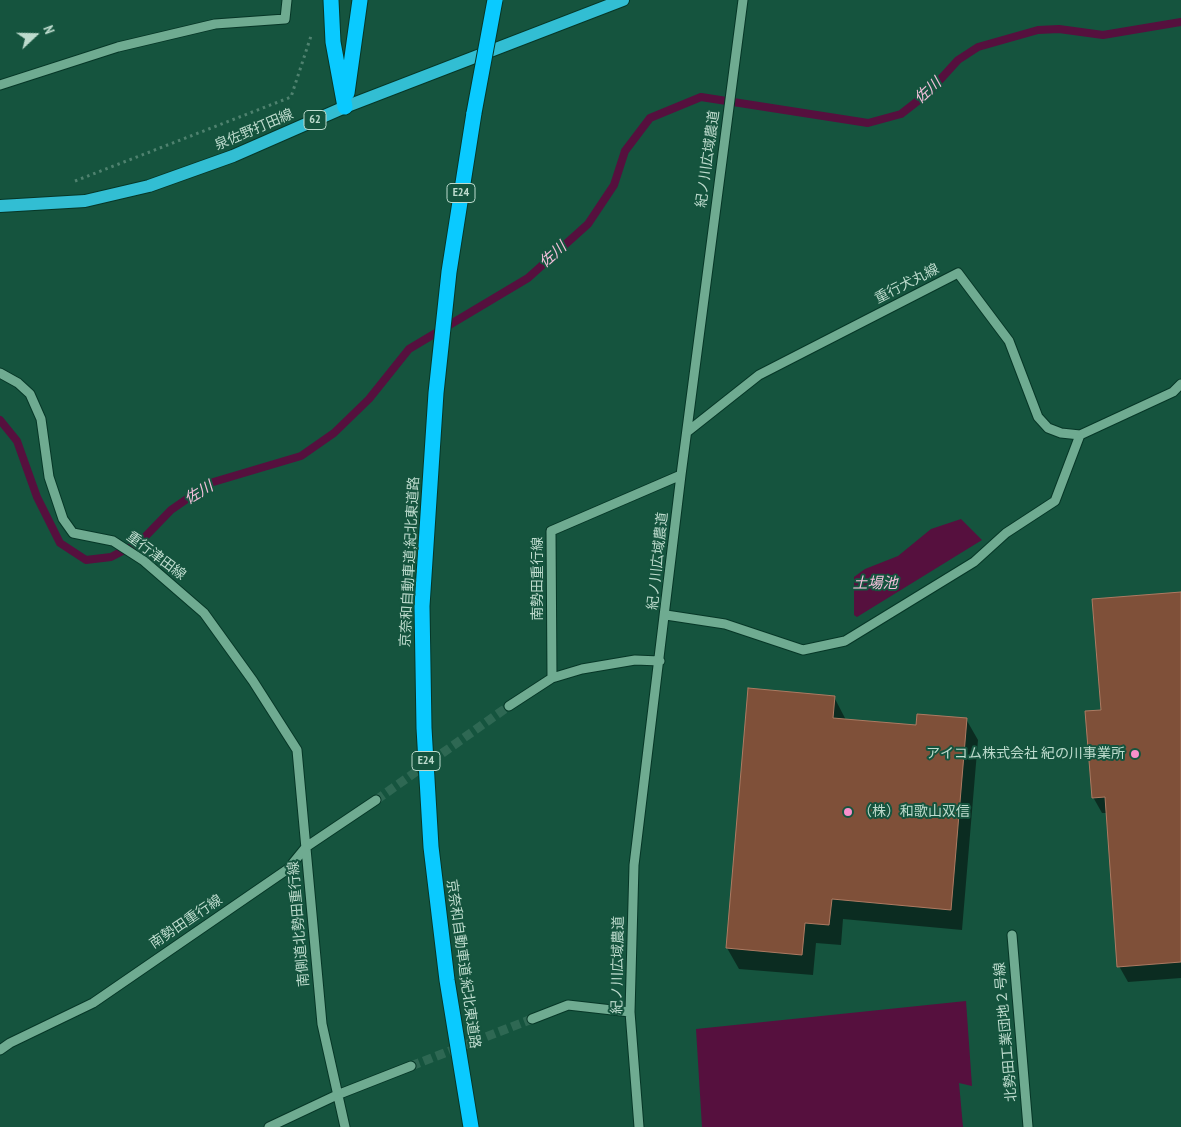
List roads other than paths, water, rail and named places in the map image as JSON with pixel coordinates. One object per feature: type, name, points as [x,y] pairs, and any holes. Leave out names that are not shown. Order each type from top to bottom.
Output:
[{"type":"highway","points":[[331,0],[333,42],[345,107]]},
{"type":"highway","points":[[345,107],[360,0]]},
{"type":"highway","name":"京奈和自動車道;紀北東道路","points":[[471,1127],[447,980],[431,847],[424,728],[422,606],[436,393],[449,272],[474,113],[495,0]]},
{"type":"main road","name":"泉佐野打田線","points":[[0,206],[85,201],[149,186],[234,156],[345,107],[622,0]]},
{"type":"street","points":[[0,85],[118,47],[215,24],[285,19],[287,0]]},
{"type":"street","name":"紀ノ川広域農道","points":[[639,1127],[630,1012],[634,865],[666,615],[681,475],[721,162],[744,0]]},
{"type":"street","name":"重行犬丸線","points":[[687,432],[759,375],[958,273],[1009,341],[1038,417],[1048,428],[1061,433],[1080,435]]},
{"type":"street","name":"重行津田線","points":[[0,373],[18,383],[30,394],[41,418],[49,477],[63,519],[73,533],[113,541],[144,561],[204,612],[253,681],[297,750]]},
{"type":"street","points":[[666,615],[725,624],[803,650],[845,641],[974,562],[1006,533],[1055,501],[1080,435],[1173,392],[1181,384]]},
{"type":"street","name":"南勢田重行線","points":[[552,678],[551,531],[681,475]]},
{"type":"street","points":[[509,706],[552,678],[582,669],[635,660],[660,661]]},
{"type":"street","name":"南側道北勢田重行線","points":[[297,750],[322,1024],[345,1127]]},
{"type":"street","name":"南勢田重行線","points":[[0,1050],[10,1043],[93,1003],[288,870],[306,847],[376,800]]},
{"type":"street","name":"北勢田工業団地２号線","points":[[1012,935],[1028,1127]]},
{"type":"street","points":[[532,1019],[568,1005],[630,1012]]},
{"type":"street","points":[[269,1127],[338,1095],[411,1066]]},
{"type":"water","name":"土場池","points":[[961,519],[982,540],[857,617],[854,615],[854,577],[865,569],[898,556],[931,529]]},
{"type":"water","points":[[966,1001],[972,1086],[959,1083],[963,1127],[702,1127],[696,1029]]},
{"type":"waterway","name":"佐川","points":[[0,420],[17,441],[37,497],[60,543],[86,560],[111,557],[140,542],[171,510],[210,483],[301,456],[334,433],[369,399],[409,349],[528,278],[588,224],[614,185],[625,151],[650,118],[701,97],[868,123],[901,114],[928,93],[958,60],[978,47],[1038,30],[1059,29],[1103,35],[1181,22]]},
{"type":"tunnel","points":[[376,800],[509,706]]},
{"type":"tunnel","points":[[411,1066],[532,1019]]},
{"type":"place","name":"アイコム株式会社 紀の川事業所","points":[[1135,754]]},
{"type":"place","name":"（株）和歌山双信","points":[[848,812]]}]
